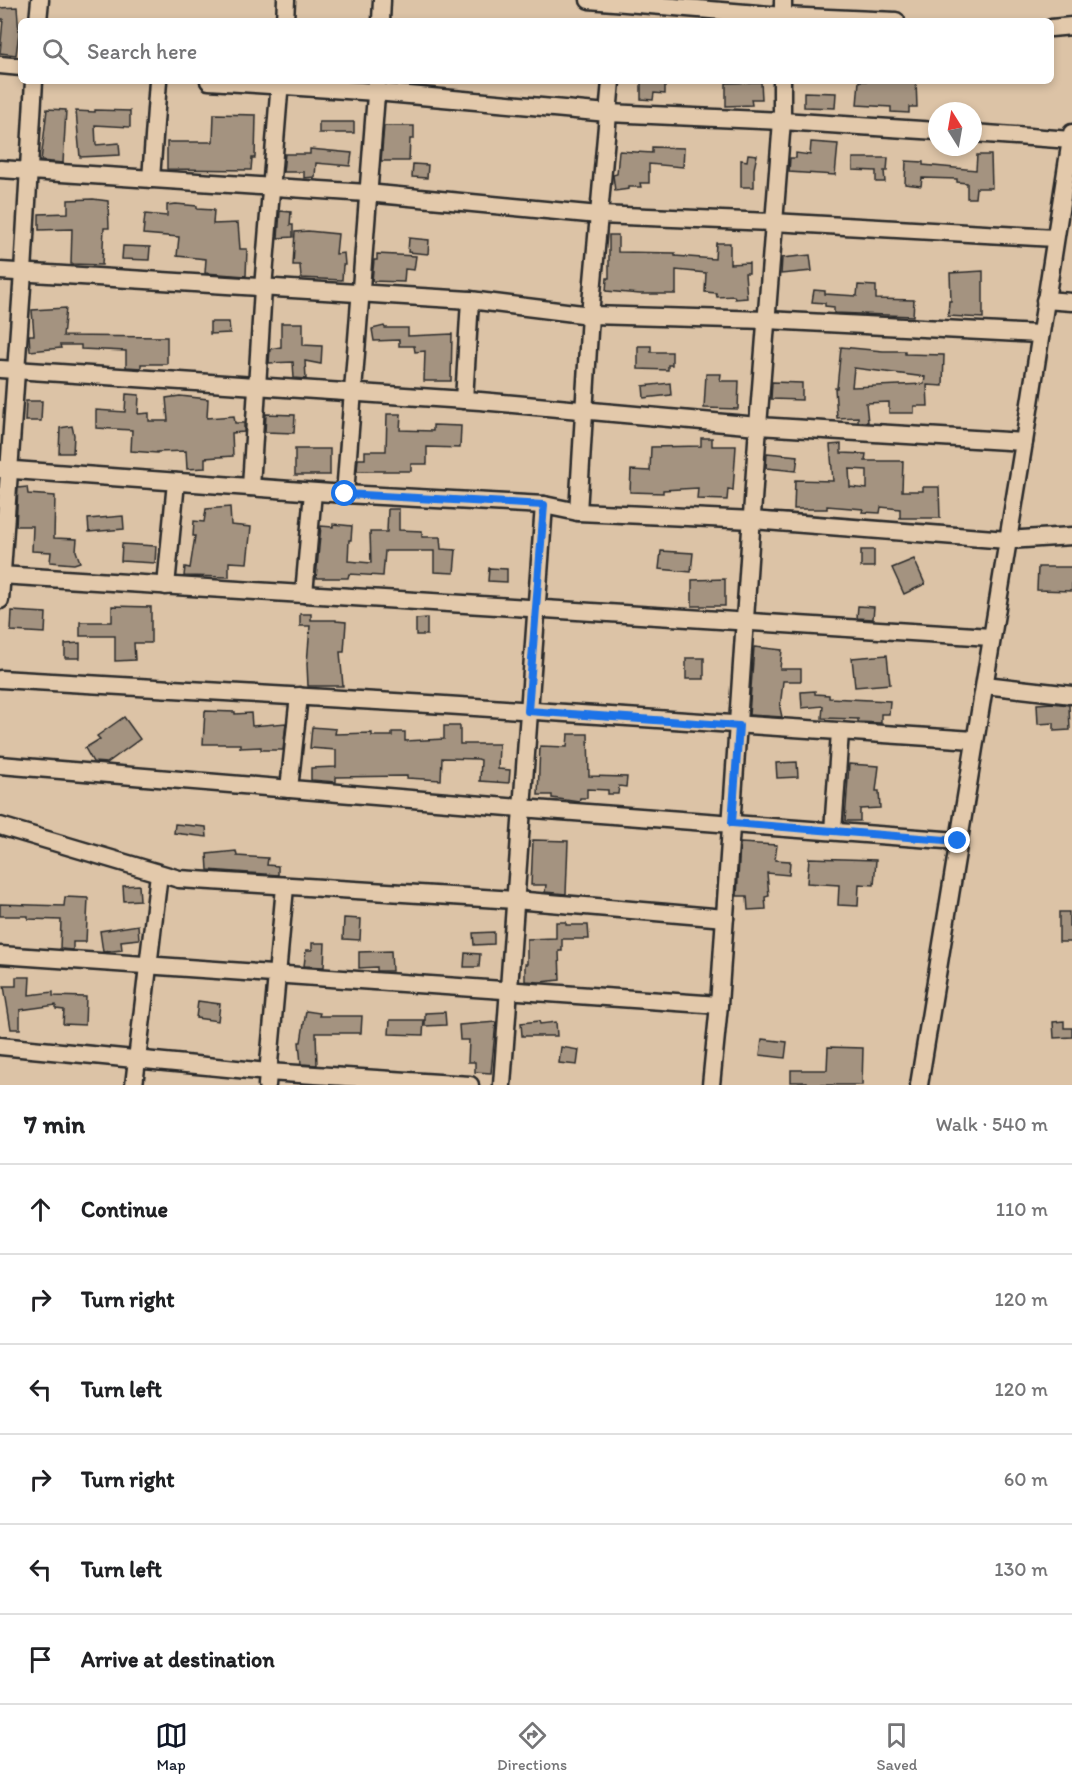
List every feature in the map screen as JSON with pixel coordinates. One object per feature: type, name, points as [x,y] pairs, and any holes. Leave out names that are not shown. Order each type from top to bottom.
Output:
[{"type":"street","points":[[38,18],[40,0]]},
{"type":"street","points":[[285,18],[286,0]]},
{"type":"street","points":[[381,18],[382,0]]},
{"type":"street","points":[[589,0],[858,18]]},
{"type":"street","points":[[615,18],[616,2]]},
{"type":"street","points":[[0,65],[18,67]]},
{"type":"street","points":[[0,600],[8,370],[23,272],[34,84]]},
{"type":"street","points":[[151,179],[158,84]]},
{"type":"street","points":[[251,487],[263,288],[280,84],[376,87],[609,113],[928,130]]},
{"type":"street","points":[[578,512],[590,315],[611,84]]},
{"type":"street","points":[[711,1085],[719,1005],[758,426],[782,121],[782,84]]},
{"type":"street","points":[[345,494],[376,87]]},
{"type":"street","points":[[919,1085],[1072,136],[982,133]]},
{"type":"street","points":[[0,169],[368,193],[599,215],[1054,238]]},
{"type":"street","points":[[0,271],[470,300],[590,315],[767,320],[1040,334]]},
{"type":"street","points":[[464,400],[470,300]]},
{"type":"street","points":[[1045,300],[1072,302]]},
{"type":"street","points":[[8,370],[464,400],[758,426],[1024,442]]},
{"type":"street","points":[[4,470],[313,492],[544,505],[578,512],[753,520],[1007,540],[1072,536]]},
{"type":"street","points":[[166,586],[176,482]]},
{"type":"street","points":[[304,594],[313,492]]},
{"type":"street","points":[[502,1085],[544,505]]},
{"type":"street","points":[[1,575],[991,637]]},
{"type":"street","points":[[0,679],[974,740]]},
{"type":"street","points":[[985,685],[1072,696]]},
{"type":"street","points":[[289,789],[299,696]]},
{"type":"street","points":[[833,831],[840,732]]},
{"type":"street","points":[[0,765],[958,841]]},
{"type":"street","points":[[0,826],[180,879],[515,900],[725,918]]},
{"type":"street","points":[[134,1085],[159,874]]},
{"type":"street","points":[[267,1078],[285,887]]},
{"type":"street","points":[[0,955],[719,1005]]},
{"type":"street","points":[[0,1046],[137,1059],[267,1078],[470,1085]]},
{"type":"building","points":[[17,7],[16,55],[0,53],[3,19],[0,19],[0,8]]},
{"type":"building","points":[[641,84],[665,84],[665,94],[654,93],[653,100],[641,99]]},
{"type":"building","points":[[726,84],[761,84],[762,99],[751,99],[752,105],[726,106]]},
{"type":"building","points":[[859,84],[916,84],[917,107],[909,107],[909,113],[891,112],[891,107],[857,105]]},
{"type":"building","points":[[804,92],[836,93],[835,108],[804,107]]},
{"type":"building","points":[[47,109],[66,110],[63,163],[41,161]]},
{"type":"building","points":[[95,110],[130,111],[130,127],[95,125],[96,145],[119,143],[120,155],[80,157],[76,111],[95,112]]},
{"type":"building","points":[[214,114],[256,115],[255,158],[252,158],[251,170],[167,169],[167,142],[213,142]]},
{"type":"building","points":[[319,122],[354,122],[354,133],[319,133]]},
{"type":"building","points":[[384,126],[414,126],[414,139],[410,139],[409,161],[381,161]]},
{"type":"building","points":[[811,142],[838,144],[835,175],[789,172],[790,158],[796,158],[796,153],[810,155]]},
{"type":"building","points":[[652,147],[684,148],[683,167],[649,164],[649,183],[640,183],[641,187],[629,187],[629,189],[615,191],[613,175],[617,174],[619,151],[652,153]]},
{"type":"building","points":[[310,149],[352,153],[350,166],[316,163],[315,177],[304,178],[304,172],[283,172],[285,154],[310,154]]},
{"type":"building","points":[[748,154],[757,155],[754,187],[741,187],[741,160],[747,161]]},
{"type":"building","points":[[991,155],[992,188],[976,188],[975,198],[967,198],[967,183],[957,182],[957,179],[922,178],[921,186],[905,184],[906,161],[976,170],[977,156]]},
{"type":"building","points":[[853,158],[888,158],[887,171],[884,171],[885,182],[876,182],[876,171],[853,170]]},
{"type":"building","points":[[413,164],[428,165],[427,178],[412,177]]},
{"type":"building","points":[[68,200],[108,201],[109,228],[104,228],[102,265],[71,264],[72,229],[39,230],[39,214],[68,213]]},
{"type":"building","points":[[176,204],[214,210],[213,224],[238,223],[240,249],[247,249],[246,276],[205,273],[206,259],[177,256],[179,237],[143,234],[145,214],[167,216],[167,205]]},
{"type":"building","points":[[280,211],[291,212],[290,225],[293,225],[293,237],[278,238]]},
{"type":"building","points":[[295,232],[338,234],[336,254],[344,253],[345,265],[343,265],[342,280],[301,278],[300,265],[293,265]]},
{"type":"building","points":[[609,235],[618,235],[618,252],[675,253],[675,256],[715,259],[716,243],[730,243],[730,264],[749,263],[749,273],[745,273],[747,298],[717,297],[716,293],[705,292],[706,273],[676,270],[676,294],[606,291],[607,278],[609,278]]},
{"type":"building","points":[[409,238],[429,240],[428,254],[408,252]]},
{"type":"building","points":[[123,246],[150,247],[149,260],[122,259]]},
{"type":"building","points":[[377,254],[416,256],[414,270],[405,269],[404,282],[372,281],[374,260],[377,260]]},
{"type":"building","points":[[810,255],[812,271],[781,274],[782,258]]},
{"type":"building","points":[[983,271],[983,318],[948,316],[949,301],[951,301],[950,273]]},
{"type":"building","points":[[858,285],[876,286],[876,299],[914,300],[913,316],[834,313],[834,307],[825,306],[825,303],[812,302],[814,290],[825,291],[825,294],[857,296]]},
{"type":"building","points":[[66,308],[63,336],[167,337],[167,364],[141,364],[141,368],[126,367],[126,351],[81,349],[81,345],[60,345],[61,348],[30,351],[29,335],[34,335],[32,310]]},
{"type":"building","points":[[210,322],[229,322],[230,333],[210,334]]},
{"type":"building","points":[[281,323],[303,323],[303,345],[322,346],[321,364],[305,361],[306,379],[294,378],[293,362],[269,363],[270,349],[281,347]]},
{"type":"building","points":[[384,326],[385,328],[408,328],[408,336],[452,334],[451,381],[424,381],[425,351],[415,352],[414,346],[399,346],[399,340],[374,341],[372,329]]},
{"type":"building","points":[[638,346],[651,346],[651,352],[672,352],[672,365],[668,365],[668,370],[638,369]]},
{"type":"building","points":[[841,347],[905,351],[905,354],[944,355],[943,386],[927,385],[928,406],[914,406],[914,413],[889,413],[889,402],[866,403],[868,422],[858,422],[858,417],[837,418],[835,388],[837,388]],"holes":[[[854,368],[925,377],[924,384],[852,387]]]},
{"type":"building","points":[[706,374],[721,374],[720,381],[739,381],[738,409],[704,408]]},
{"type":"building","points":[[772,382],[802,383],[802,400],[771,399]]},
{"type":"building","points":[[670,383],[671,395],[644,398],[643,386]]},
{"type":"building","points":[[126,394],[139,395],[138,414],[149,413],[149,421],[168,421],[166,398],[180,396],[208,399],[207,418],[234,416],[235,423],[244,423],[244,432],[232,433],[233,456],[205,458],[205,468],[187,469],[186,451],[157,453],[131,451],[132,430],[96,428],[96,410],[125,412]]},
{"type":"building","points":[[26,401],[42,401],[41,421],[25,421]]},
{"type":"building","points":[[266,414],[295,415],[294,433],[265,432]]},
{"type":"building","points":[[387,414],[401,414],[400,430],[433,431],[433,425],[461,426],[460,448],[427,447],[427,464],[411,464],[411,471],[357,471],[358,459],[365,459],[365,451],[386,451]]},
{"type":"building","points":[[72,426],[73,453],[59,453],[60,428]]},
{"type":"building","points":[[701,438],[712,438],[712,446],[736,446],[733,490],[728,489],[727,500],[697,499],[698,488],[663,490],[663,493],[630,492],[631,470],[650,471],[651,447],[701,446]]},
{"type":"building","points":[[841,444],[841,453],[866,454],[865,461],[903,461],[902,491],[923,491],[923,487],[939,487],[940,518],[900,518],[900,509],[881,507],[880,513],[827,506],[827,509],[794,509],[795,480],[833,481],[830,445]],"holes":[[[849,469],[867,470],[867,489],[850,487]]]},
{"type":"building","points":[[295,449],[330,449],[330,475],[295,475]]},
{"type":"building","points":[[767,453],[798,456],[796,471],[766,468]]},
{"type":"building","points":[[27,487],[28,494],[55,496],[54,538],[77,539],[76,551],[80,562],[74,564],[50,562],[51,552],[32,551],[33,526],[16,526],[18,488]]},
{"type":"building","points":[[230,507],[231,525],[251,527],[247,563],[229,562],[229,577],[184,576],[185,567],[190,568],[195,536],[193,536],[194,521],[204,522],[206,509]]},
{"type":"building","points":[[388,509],[399,509],[399,530],[422,531],[422,537],[440,537],[441,549],[456,550],[454,573],[434,572],[434,551],[385,551],[383,576],[349,574],[348,578],[316,578],[321,526],[333,527],[333,524],[352,526],[348,561],[371,563],[370,532],[387,532]]},
{"type":"building","points":[[123,516],[124,529],[89,532],[88,519]]},
{"type":"building","points":[[122,544],[156,546],[155,563],[121,561]]},
{"type":"building","points":[[861,550],[874,550],[874,567],[861,567]]},
{"type":"building","points":[[661,551],[693,553],[691,572],[659,569]]},
{"type":"building","points":[[914,559],[925,584],[904,594],[892,568]]},
{"type":"building","points":[[1038,567],[1072,567],[1072,591],[1037,590]]},
{"type":"building","points":[[489,568],[507,569],[507,582],[488,581]]},
{"type":"building","points":[[725,579],[725,606],[692,606],[692,580]]},
{"type":"building","points":[[112,606],[151,607],[151,643],[134,643],[135,660],[115,661],[115,636],[80,636],[80,622],[112,622]]},
{"type":"building","points":[[858,606],[874,607],[873,619],[857,618]]},
{"type":"building","points":[[12,611],[46,613],[45,633],[11,631]]},
{"type":"building","points":[[300,614],[311,614],[311,620],[346,622],[344,652],[340,652],[343,686],[308,686],[310,626],[300,626]]},
{"type":"building","points":[[427,618],[427,635],[416,635],[416,619]]},
{"type":"building","points":[[80,643],[80,658],[65,658],[65,644]]},
{"type":"building","points":[[754,647],[782,650],[780,669],[801,669],[801,681],[783,681],[780,708],[782,717],[749,715]]},
{"type":"building","points":[[887,655],[890,684],[855,687],[852,658]]},
{"type":"building","points":[[686,658],[704,658],[704,679],[686,679]]},
{"type":"building","points":[[815,691],[815,694],[829,695],[829,698],[890,701],[889,714],[881,714],[881,723],[858,722],[858,719],[822,718],[823,706],[802,708],[801,692]]},
{"type":"building","points":[[1037,704],[1069,705],[1070,730],[1054,731],[1054,723],[1038,724]]},
{"type":"building","points":[[205,711],[251,713],[252,726],[286,723],[283,750],[261,750],[261,747],[240,748],[240,744],[203,744]]},
{"type":"building","points":[[124,717],[140,739],[107,763],[93,762],[85,748],[100,739],[97,736]]},
{"type":"building","points":[[444,726],[460,726],[460,744],[499,744],[498,769],[510,770],[509,783],[480,781],[481,760],[442,758],[441,780],[407,778],[407,776],[336,777],[336,782],[311,780],[311,768],[336,767],[336,750],[310,748],[312,727],[336,729],[335,734],[372,733],[372,736],[392,736],[392,732],[405,732],[405,741],[444,739]]},
{"type":"building","points":[[568,734],[588,734],[589,776],[627,777],[626,787],[619,786],[618,794],[608,794],[608,790],[587,789],[587,798],[580,798],[579,802],[552,798],[552,795],[538,795],[540,746],[567,747]]},
{"type":"building","points":[[797,762],[798,777],[777,778],[776,763]]},
{"type":"building","points":[[849,764],[879,766],[876,791],[879,791],[880,808],[860,809],[860,821],[845,821]]},
{"type":"building","points":[[175,824],[206,827],[207,837],[174,833]]},
{"type":"building","points":[[533,840],[568,841],[566,894],[545,892],[546,885],[531,885]]},
{"type":"building","points":[[740,843],[777,845],[775,860],[790,861],[789,875],[767,873],[769,896],[765,897],[766,909],[748,910],[747,896],[737,896]]},
{"type":"building","points":[[236,851],[237,856],[268,858],[267,865],[278,866],[278,875],[208,870],[207,854]]},
{"type":"building","points":[[809,858],[876,860],[874,885],[859,884],[858,906],[838,905],[839,885],[807,883]]},
{"type":"building","points":[[139,885],[140,900],[124,901],[123,886]]},
{"type":"building","points":[[65,897],[88,898],[86,942],[73,942],[73,950],[60,949],[61,920],[28,919],[28,916],[0,916],[0,904],[64,906]]},
{"type":"building","points":[[1059,912],[1069,912],[1072,942],[1059,942]]},
{"type":"building","points":[[344,918],[361,919],[360,940],[343,939]]},
{"type":"building","points":[[556,922],[566,922],[566,925],[588,925],[589,939],[562,939],[562,951],[559,951],[560,980],[525,981],[527,939],[556,938]]},
{"type":"building","points":[[138,925],[139,939],[121,941],[122,950],[103,952],[100,931]]},
{"type":"building","points":[[494,932],[494,944],[474,945],[473,933]]},
{"type":"building","points":[[312,943],[325,943],[324,967],[304,966],[306,950],[312,950]]},
{"type":"building","points":[[391,951],[392,971],[377,971],[377,967],[359,968],[359,952]]},
{"type":"building","points":[[465,953],[480,954],[479,967],[464,967]]},
{"type":"building","points":[[16,977],[30,977],[29,995],[53,992],[53,996],[86,997],[85,1025],[63,1024],[64,1010],[56,1009],[56,1005],[20,1010],[20,1029],[11,1029],[4,986],[16,986]]},
{"type":"building","points":[[198,1001],[220,1004],[218,1021],[196,1018]]},
{"type":"building","points":[[306,1011],[320,1013],[319,1016],[362,1016],[361,1033],[316,1033],[317,1065],[301,1064],[299,1042],[301,1042]]},
{"type":"building","points":[[445,1012],[446,1025],[425,1026],[425,1013]]},
{"type":"building","points":[[390,1020],[424,1020],[423,1035],[389,1034]]},
{"type":"building","points":[[539,1021],[540,1024],[556,1022],[557,1036],[522,1036],[521,1023]]},
{"type":"building","points":[[1064,1021],[1064,1028],[1072,1028],[1072,1037],[1054,1038],[1053,1022]]},
{"type":"building","points":[[496,1022],[491,1073],[475,1072],[475,1062],[468,1062],[469,1040],[460,1040],[459,1025]]},
{"type":"building","points":[[762,1039],[787,1042],[785,1058],[760,1055]]},
{"type":"building","points":[[561,1047],[579,1050],[577,1065],[559,1063]]},
{"type":"building","points":[[828,1047],[863,1048],[862,1085],[807,1085],[807,1082],[791,1082],[791,1070],[827,1070]]},
{"type":"route","points":[[345,494],[544,505],[528,711],[739,726],[732,823],[958,841]]}]
